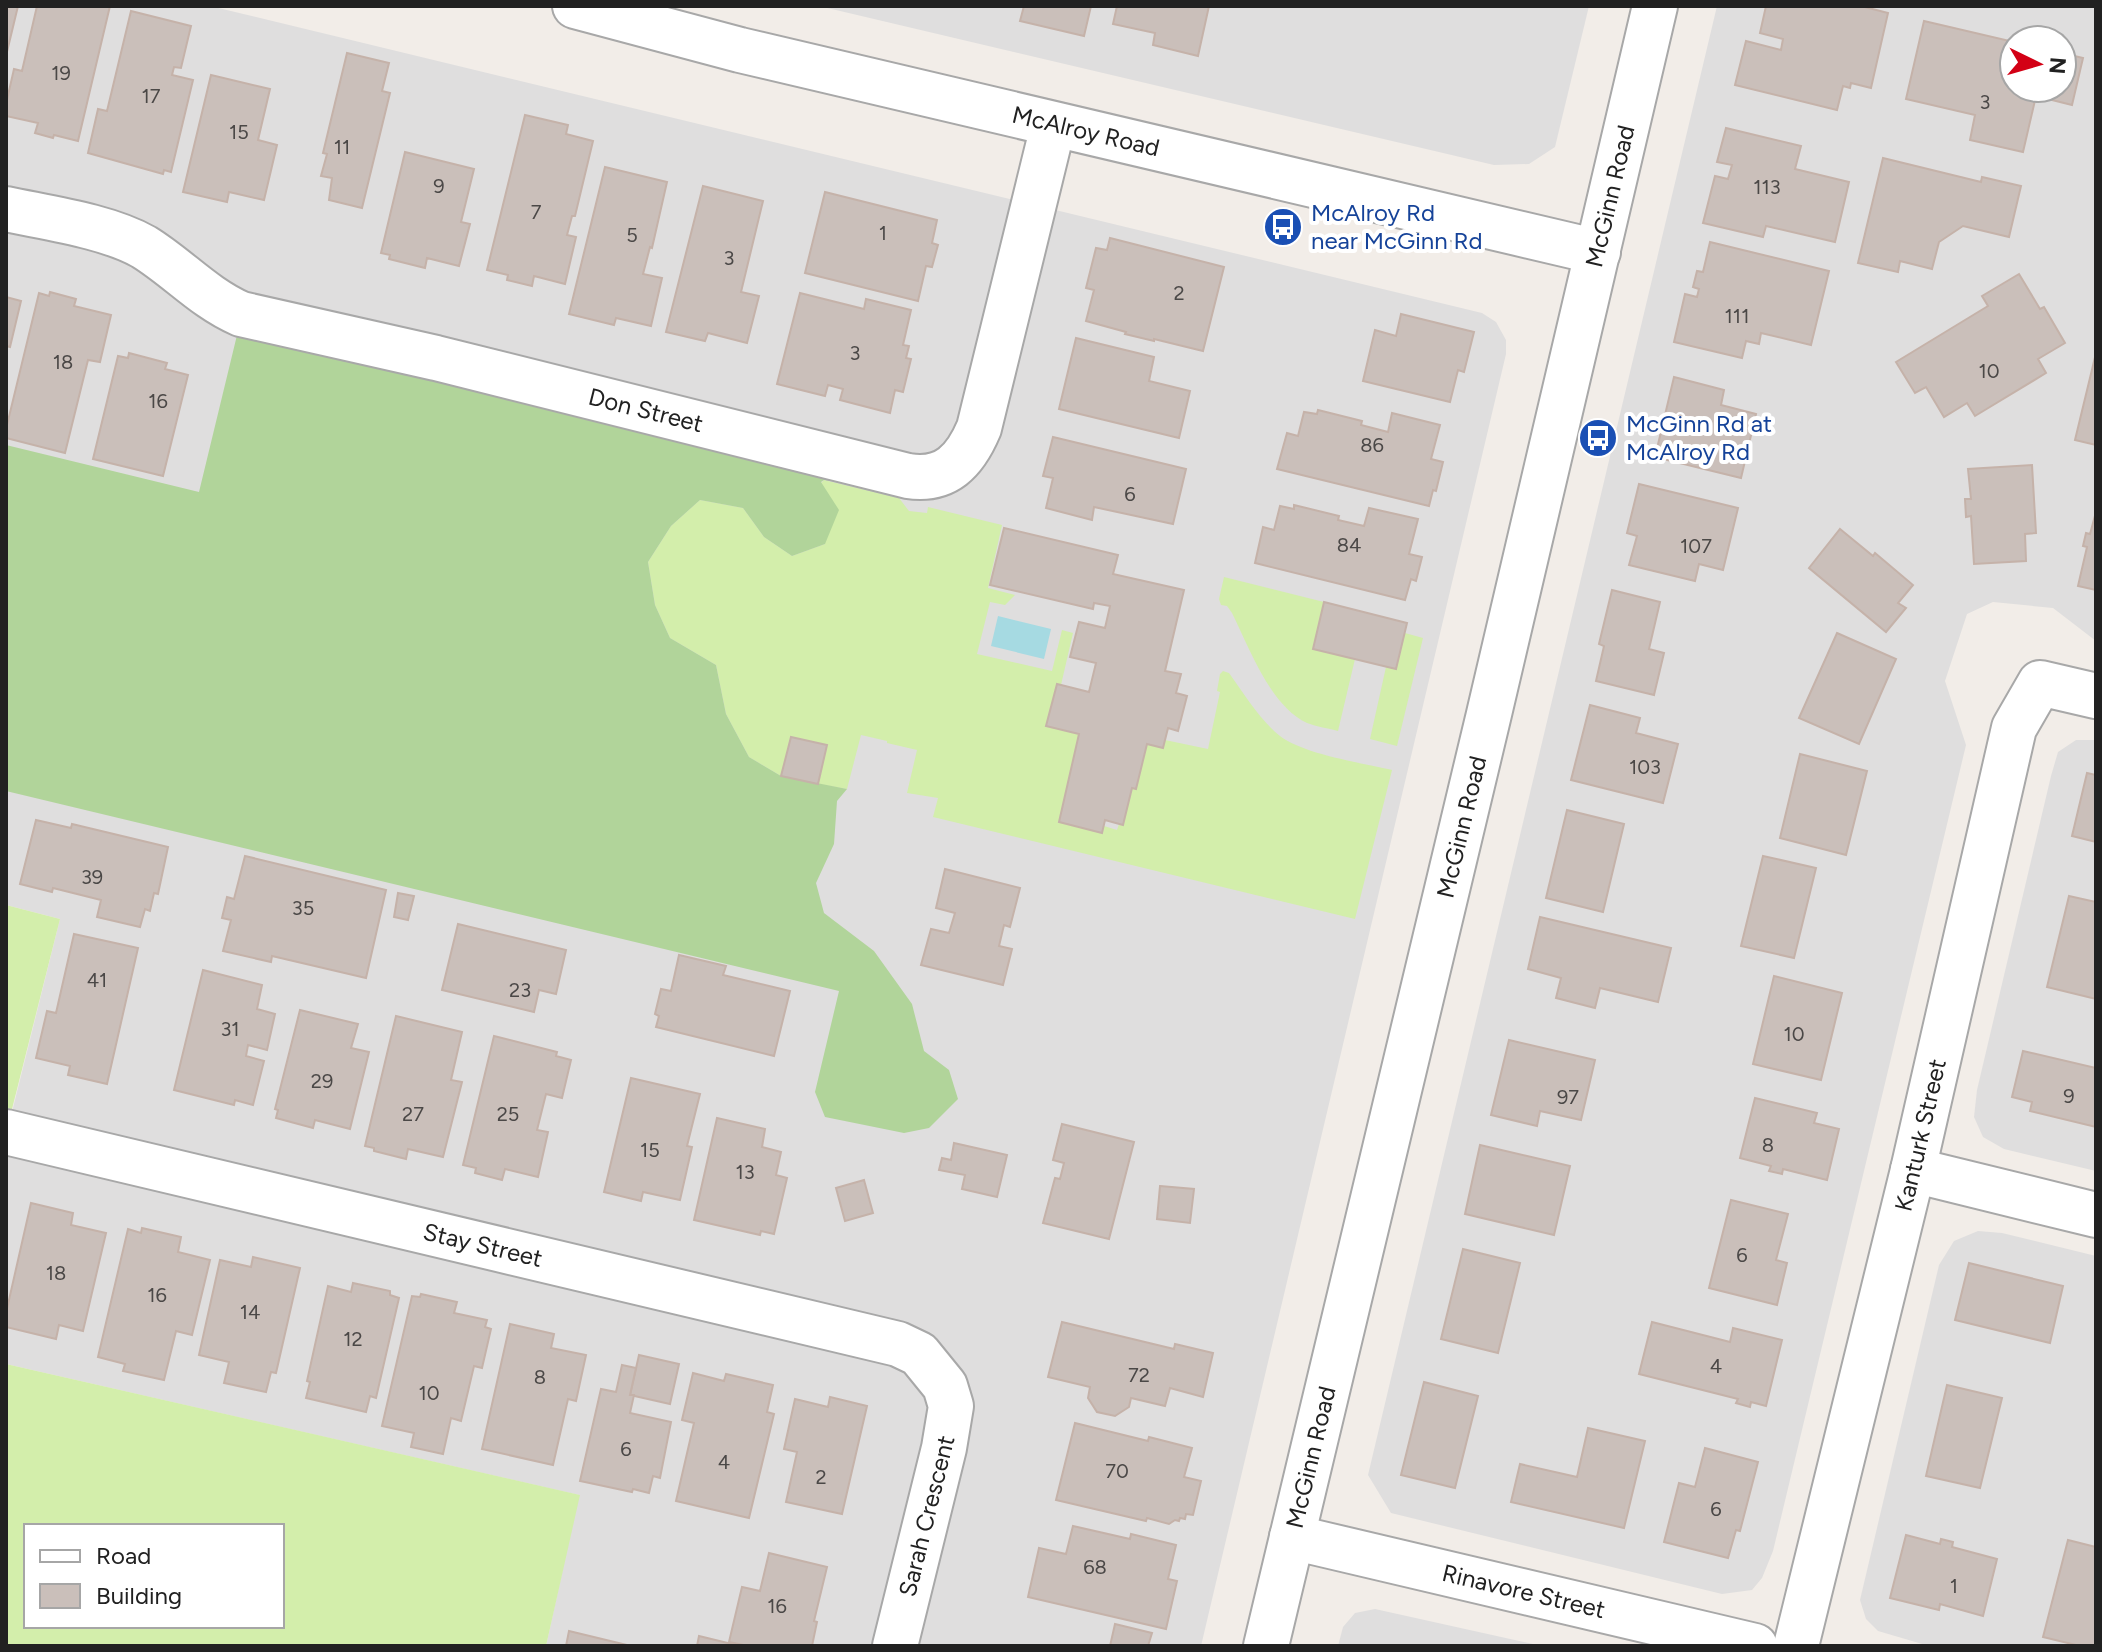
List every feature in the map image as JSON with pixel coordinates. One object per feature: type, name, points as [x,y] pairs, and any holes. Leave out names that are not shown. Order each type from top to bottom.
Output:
[{"type":"street","name":"McAlroy Road","points":[[575,6],[740,50],[1053,126],[1598,252]]},
{"type":"street","name":"McGinn Road","points":[[1266,1646],[1655,6]]},
{"type":"street","name":"Don Street","points":[[6,209],[128,239],[145,248],[221,305],[241,314],[436,358],[926,479],[955,465],[970,450],[979,428],[1053,126]]},
{"type":"street","name":"Kanturk Street","points":[[1796,1646],[1913,1170],[2014,728],[2040,683],[2096,696]]},
{"type":"street","name":"Stay Street","points":[[6,1132],[898,1344],[919,1354],[945,1386]]},
{"type":"street","points":[[1913,1170],[2096,1215]]},
{"type":"street","name":"Sarah Crescent","points":[[895,1646],[949,1427],[951,1406],[945,1386]]},
{"type":"street","name":"Rinavore Street","points":[[1292,1537],[1755,1646]]},
{"type":"shaded area","points":[[6,6],[210,6],[1482,313],[1496,322],[1506,340],[1506,354],[1201,1646],[546,1646],[579,1495],[6,1364],[6,1136],[60,919],[6,905]]},
{"type":"shaded area","points":[[819,6],[1589,6],[1555,147],[1529,164],[1494,165]]},
{"type":"shaded area","points":[[1717,6],[2096,6],[2096,641],[2053,608],[1993,602],[1967,614],[1945,681],[1966,745],[1773,1551],[1762,1578],[1752,1590],[1722,1594],[1391,1513],[1368,1475]]},
{"type":"shaded area","points":[[2076,740],[2096,740],[2096,1171],[2004,1149],[1983,1137],[1974,1117],[1977,1090],[2051,776],[2058,752]]},
{"type":"shaded area","points":[[1978,1231],[2002,1233],[2096,1256],[2096,1646],[1929,1646],[1878,1631],[1866,1619],[1860,1600],[1939,1265],[1954,1241]]},
{"type":"shaded area","points":[[1375,1609],[1542,1646],[1338,1646],[1343,1627],[1355,1613]]},
{"type":"green space","points":[[238,331],[832,481],[821,482],[839,510],[825,544],[792,556],[764,537],[743,508],[700,500],[671,526],[648,562],[655,605],[670,638],[716,665],[726,714],[749,757],[781,776],[847,789],[837,801],[834,844],[816,883],[824,913],[874,951],[912,1004],[924,1051],[949,1070],[958,1099],[929,1128],[904,1133],[825,1117],[815,1092],[839,991],[6,791],[6,445],[199,492]]},
{"type":"green space","points":[[824,480],[899,498],[909,511],[927,513],[928,507],[1002,525],[988,588],[1015,595],[1005,605],[990,602],[977,654],[1052,671],[1062,630],[1073,633],[1061,685],[1057,684],[1047,726],[1079,734],[1059,822],[1102,833],[1104,826],[1117,830],[1119,824],[1123,824],[1132,788],[1136,788],[1147,744],[1165,740],[1208,749],[1223,671],[1229,673],[1265,722],[1290,742],[1333,757],[1392,770],[1355,919],[933,817],[938,798],[907,793],[917,750],[887,741],[861,735],[847,789],[818,784],[826,745],[791,737],[781,776],[749,757],[726,714],[716,665],[670,638],[655,605],[648,562],[671,526],[700,500],[743,508],[764,537],[792,556],[825,544],[821,483]]},
{"type":"green space","points":[[1224,577],[1324,602],[1313,648],[1355,659],[1338,731],[1307,723],[1294,715],[1271,690],[1232,613],[1227,606],[1221,605],[1219,599]]},
{"type":"green space","points":[[1405,633],[1423,638],[1397,746],[1370,739],[1386,667],[1396,669]]},
{"type":"green space","points":[[6,905],[60,919],[12,1109],[6,1108]]},
{"type":"green space","points":[[6,1364],[580,1495],[546,1646],[6,1646]]},
{"type":"water","points":[[998,616],[1051,629],[1044,659],[991,646]]},
{"type":"building","points":[[6,6],[18,6],[6,56]]},
{"type":"building","points":[[37,6],[110,6],[78,141],[35,133],[38,123],[6,116],[14,69],[22,71]]},
{"type":"building","points":[[1024,6],[1091,6],[1084,36],[1020,21]]},
{"type":"building","points":[[1117,6],[1209,6],[1198,56],[1153,45],[1155,33],[1113,24]]},
{"type":"building","points":[[1766,6],[1861,6],[1888,13],[1871,88],[1851,83],[1850,88],[1843,86],[1837,110],[1735,85],[1746,41],[1781,50],[1783,39],[1760,33]]},
{"type":"building","points":[[131,11],[191,26],[181,68],[174,67],[172,75],[193,80],[171,172],[164,170],[163,174],[88,153],[98,109],[107,111]]},
{"type":"building","points":[[1924,21],[1998,38],[1998,104],[2034,104],[2023,152],[1970,140],[1975,115],[1906,99]]},
{"type":"building","points":[[347,53],[389,63],[382,91],[390,93],[362,208],[329,200],[332,178],[321,176],[327,154],[323,153]]},
{"type":"building","points":[[2078,57],[2083,58],[2078,79]]},
{"type":"building","points":[[211,75],[270,89],[258,140],[277,145],[264,200],[229,192],[227,202],[183,192]]},
{"type":"building","points":[[525,115],[568,125],[566,134],[593,141],[575,216],[572,216],[567,235],[576,237],[565,284],[534,276],[532,286],[507,280],[508,275],[487,270]]},
{"type":"building","points":[[1726,128],[1801,146],[1795,169],[1849,182],[1835,242],[1766,226],[1763,237],[1703,223],[1715,176],[1728,179],[1732,165],[1717,162]]},
{"type":"building","points":[[405,152],[474,169],[461,222],[470,224],[459,266],[427,258],[425,268],[389,259],[390,255],[381,253]]},
{"type":"building","points":[[1883,158],[1981,182],[1982,177],[2021,186],[2009,237],[1963,226],[1939,242],[1932,269],[1900,261],[1898,272],[1858,263]]},
{"type":"building","points":[[605,167],[667,182],[643,274],[662,278],[651,326],[616,318],[614,325],[569,314]]},
{"type":"building","points":[[703,186],[763,201],[741,292],[759,296],[747,343],[708,333],[705,341],[666,332]]},
{"type":"building","points":[[825,192],[937,220],[932,243],[938,245],[932,267],[926,266],[918,301],[805,273]]},
{"type":"building","points":[[1110,238],[1224,267],[1203,351],[1125,334],[1086,321],[1094,290],[1086,288],[1096,248],[1107,250]]},
{"type":"building","points":[[1710,242],[1829,271],[1811,345],[1761,333],[1759,344],[1746,341],[1742,358],[1674,342],[1685,294],[1697,297],[1699,289],[1693,287],[1697,271],[1703,272]]},
{"type":"building","points":[[2019,274],[2040,309],[2044,307],[2065,343],[2038,359],[2046,373],[1975,416],[1967,403],[1944,417],[1926,387],[1915,393],[1896,362],[1988,306],[1982,296]]},
{"type":"building","points":[[50,292],[76,299],[74,306],[111,315],[100,362],[88,360],[65,453],[6,438],[39,293],[49,296]]},
{"type":"building","points":[[800,293],[864,309],[866,299],[911,310],[903,345],[909,346],[906,358],[911,359],[903,392],[895,390],[890,413],[840,400],[843,389],[828,385],[825,396],[777,384]]},
{"type":"building","points":[[6,297],[21,301],[10,347],[6,346]]},
{"type":"building","points":[[1401,314],[1474,332],[1464,372],[1458,370],[1450,402],[1363,381],[1375,330],[1396,336]]},
{"type":"building","points":[[1076,338],[1154,357],[1149,381],[1190,391],[1179,438],[1059,409]]},
{"type":"building","points":[[129,353],[167,363],[165,369],[188,375],[163,476],[93,459],[118,356],[128,358]]},
{"type":"building","points":[[2096,353],[2096,445],[2075,440]]},
{"type":"building","points":[[1674,377],[1724,390],[1721,405],[1756,414],[1741,478],[1655,457]]},
{"type":"building","points":[[1318,410],[1362,421],[1361,425],[1388,432],[1392,413],[1440,425],[1431,459],[1443,462],[1429,506],[1277,469],[1287,433],[1298,436],[1304,412],[1317,414]]},
{"type":"building","points":[[1053,437],[1186,469],[1173,524],[1094,507],[1092,520],[1046,508],[1053,478],[1043,476]]},
{"type":"building","points":[[2032,465],[2036,533],[2025,534],[2026,561],[1974,564],[1971,516],[1966,517],[1965,499],[1971,499],[1968,469]]},
{"type":"building","points":[[1639,484],[1738,508],[1723,570],[1699,564],[1695,581],[1629,565],[1637,536],[1627,533]]},
{"type":"building","points":[[1294,505],[1364,526],[1369,508],[1418,519],[1409,554],[1422,557],[1416,581],[1411,579],[1405,600],[1255,563],[1263,527],[1274,530],[1280,506],[1294,509]]},
{"type":"building","points":[[2096,512],[2096,590],[2078,586],[2087,547],[2083,546],[2086,533],[2090,534]]},
{"type":"building","points":[[1004,528],[1118,555],[1113,574],[1184,590],[1165,671],[1181,674],[1176,693],[1187,696],[1178,731],[1168,728],[1163,748],[1147,744],[1123,825],[1105,820],[1102,833],[1059,822],[1079,734],[1046,726],[1057,684],[1089,692],[1096,663],[1070,657],[1079,622],[1105,628],[1110,606],[1094,603],[1093,609],[990,585]]},
{"type":"building","points":[[1840,529],[1913,585],[1898,603],[1906,608],[1886,632],[1809,568]]},
{"type":"building","points":[[1612,590],[1660,602],[1649,649],[1664,653],[1654,695],[1596,681],[1604,646],[1599,644]]},
{"type":"building","points":[[1324,602],[1407,623],[1396,669],[1313,649]]},
{"type":"building","points":[[1837,633],[1896,659],[1859,744],[1799,718]]},
{"type":"building","points":[[1590,705],[1640,718],[1636,733],[1678,744],[1663,803],[1571,780]]},
{"type":"building","points":[[791,737],[827,745],[818,784],[781,776]]},
{"type":"building","points":[[1800,754],[1867,771],[1846,855],[1780,838]]},
{"type":"building","points":[[2087,773],[2096,775],[2096,842],[2072,836]]},
{"type":"building","points":[[1567,810],[1624,824],[1603,912],[1546,898]]},
{"type":"building","points":[[36,820],[71,828],[72,824],[168,847],[158,894],[154,893],[150,911],[145,909],[140,927],[97,917],[101,900],[53,888],[52,892],[20,884]]},
{"type":"building","points":[[245,856],[386,890],[366,978],[272,956],[271,962],[223,951],[231,920],[222,918],[227,897],[234,899]]},
{"type":"building","points":[[1763,856],[1816,868],[1794,958],[1741,946]]},
{"type":"building","points":[[945,869],[1020,888],[1010,927],[1004,925],[999,946],[1012,949],[1003,985],[921,965],[931,929],[949,933],[955,913],[936,908]]},
{"type":"building","points":[[398,893],[414,896],[408,920],[394,917]]},
{"type":"building","points":[[2069,896],[2096,902],[2096,999],[2047,987]]},
{"type":"building","points":[[1540,917],[1671,948],[1658,1002],[1600,988],[1595,1008],[1556,998],[1561,978],[1528,969]]},
{"type":"building","points":[[458,924],[566,950],[556,994],[539,990],[534,1012],[442,990]]},
{"type":"building","points":[[74,934],[138,948],[107,1084],[68,1075],[70,1066],[36,1058],[47,1011],[56,1013]]},
{"type":"building","points":[[679,955],[726,966],[723,975],[790,991],[774,1056],[656,1027],[659,1016],[655,1014],[661,989],[671,991]]},
{"type":"building","points":[[203,970],[262,985],[257,1009],[275,1014],[267,1050],[248,1045],[246,1056],[264,1061],[253,1105],[235,1100],[234,1105],[174,1090]]},
{"type":"building","points":[[1774,976],[1842,993],[1821,1080],[1753,1064]]},
{"type":"building","points":[[300,1010],[358,1024],[351,1048],[369,1052],[350,1129],[315,1120],[313,1128],[276,1118],[278,1110],[275,1109]]},
{"type":"building","points":[[396,1016],[462,1032],[451,1080],[462,1082],[443,1157],[408,1149],[406,1159],[365,1146]]},
{"type":"building","points":[[494,1036],[557,1052],[556,1056],[571,1060],[562,1098],[546,1094],[537,1130],[548,1132],[538,1177],[505,1169],[502,1180],[475,1173],[476,1168],[463,1165]]},
{"type":"building","points":[[1509,1040],[1595,1060],[1581,1120],[1540,1111],[1537,1126],[1491,1115]]},
{"type":"building","points":[[2023,1051],[2096,1068],[2096,1127],[2030,1111],[2032,1102],[2012,1097]]},
{"type":"building","points":[[631,1078],[700,1094],[687,1146],[692,1147],[680,1200],[643,1192],[641,1201],[604,1192]]},
{"type":"building","points":[[1755,1098],[1817,1113],[1814,1123],[1839,1129],[1827,1180],[1783,1169],[1782,1174],[1769,1171],[1771,1166],[1740,1158]]},
{"type":"building","points":[[717,1118],[765,1129],[762,1147],[781,1152],[776,1175],[787,1178],[774,1234],[761,1231],[760,1235],[694,1220]]},
{"type":"building","points":[[1062,1124],[1134,1142],[1109,1239],[1043,1223],[1055,1178],[1060,1179],[1064,1163],[1053,1160]]},
{"type":"building","points":[[954,1143],[1007,1155],[997,1197],[962,1189],[965,1175],[939,1170],[942,1158],[951,1160]]},
{"type":"building","points":[[1480,1145],[1570,1166],[1554,1235],[1465,1214]]},
{"type":"building","points":[[864,1180],[873,1213],[845,1221],[836,1188]]},
{"type":"building","points":[[1160,1186],[1194,1189],[1190,1223],[1157,1219]]},
{"type":"building","points":[[1731,1200],[1788,1214],[1776,1260],[1787,1263],[1777,1305],[1709,1288]]},
{"type":"building","points":[[31,1203],[73,1213],[71,1225],[106,1233],[83,1331],[59,1325],[56,1339],[6,1327],[6,1313]]},
{"type":"building","points":[[142,1228],[181,1237],[178,1252],[210,1260],[192,1335],[176,1331],[164,1380],[123,1371],[125,1364],[98,1357],[128,1229],[141,1233]]},
{"type":"building","points":[[1463,1249],[1520,1263],[1498,1353],[1441,1339]]},
{"type":"building","points":[[253,1257],[300,1268],[276,1373],[271,1372],[266,1392],[224,1383],[229,1362],[199,1355],[220,1260],[251,1267]]},
{"type":"building","points":[[1969,1263],[2063,1286],[2050,1343],[1955,1320]]},
{"type":"building","points":[[353,1283],[390,1291],[390,1295],[399,1298],[376,1398],[370,1396],[366,1412],[306,1398],[328,1286],[351,1292]]},
{"type":"building","points":[[421,1294],[457,1302],[454,1313],[487,1320],[485,1327],[491,1329],[482,1368],[474,1366],[461,1421],[451,1418],[443,1454],[411,1447],[414,1433],[382,1426],[412,1296],[420,1297]]},
{"type":"building","points":[[1062,1322],[1174,1349],[1175,1344],[1213,1353],[1203,1397],[1170,1388],[1165,1406],[1131,1398],[1129,1407],[1115,1416],[1097,1412],[1088,1398],[1090,1387],[1048,1377]]},
{"type":"building","points":[[1652,1322],[1730,1342],[1733,1328],[1782,1340],[1766,1406],[1751,1402],[1750,1407],[1736,1403],[1738,1399],[1639,1374]]},
{"type":"building","points":[[510,1324],[554,1334],[551,1348],[586,1355],[576,1401],[568,1399],[553,1465],[482,1449]]},
{"type":"building","points":[[639,1355],[679,1364],[670,1404],[630,1395]]},
{"type":"building","points":[[622,1365],[636,1368],[630,1413],[671,1422],[660,1478],[653,1476],[649,1493],[580,1481],[601,1389],[616,1392]]},
{"type":"building","points":[[693,1373],[724,1381],[726,1374],[773,1385],[767,1412],[774,1414],[749,1518],[676,1501],[694,1423],[682,1420]]},
{"type":"building","points":[[1424,1382],[1478,1396],[1455,1488],[1401,1475]]},
{"type":"building","points":[[1947,1385],[2002,1398],[1980,1488],[1926,1476]]},
{"type":"building","points":[[830,1397],[867,1406],[842,1514],[786,1502],[797,1452],[784,1449],[795,1399],[828,1407]]},
{"type":"building","points":[[1075,1423],[1192,1448],[1184,1477],[1201,1481],[1193,1515],[1186,1514],[1185,1519],[1180,1518],[1169,1524],[1056,1500]]},
{"type":"building","points":[[1588,1428],[1645,1441],[1624,1528],[1511,1502],[1520,1464],[1577,1477]]},
{"type":"building","points":[[1705,1448],[1758,1462],[1740,1531],[1736,1530],[1728,1558],[1664,1542],[1679,1483],[1695,1487]]},
{"type":"building","points":[[1073,1526],[1130,1539],[1131,1534],[1176,1545],[1168,1579],[1177,1581],[1166,1629],[1028,1597],[1039,1548],[1066,1554]]},
{"type":"building","points":[[1906,1535],[1940,1544],[1941,1539],[1953,1542],[1952,1547],[1997,1559],[1983,1616],[1940,1604],[1939,1610],[1890,1598]]},
{"type":"building","points":[[2068,1540],[2096,1547],[2096,1646],[2080,1646],[2043,1637]]},
{"type":"building","points":[[769,1553],[827,1567],[814,1621],[817,1622],[812,1646],[748,1646],[729,1642],[742,1587],[760,1591]]},
{"type":"building","points":[[1115,1624],[1152,1633],[1148,1646],[1110,1646]]},
{"type":"building","points":[[569,1631],[631,1646],[566,1646]]},
{"type":"building","points":[[699,1636],[740,1646],[697,1646]]},
{"type":"place","name":"McAlroy Rd near McGinn Rd","points":[[1283,227]]},
{"type":"place","name":"McGinn Rd at McAlroy Rd","points":[[1598,438]]}]
